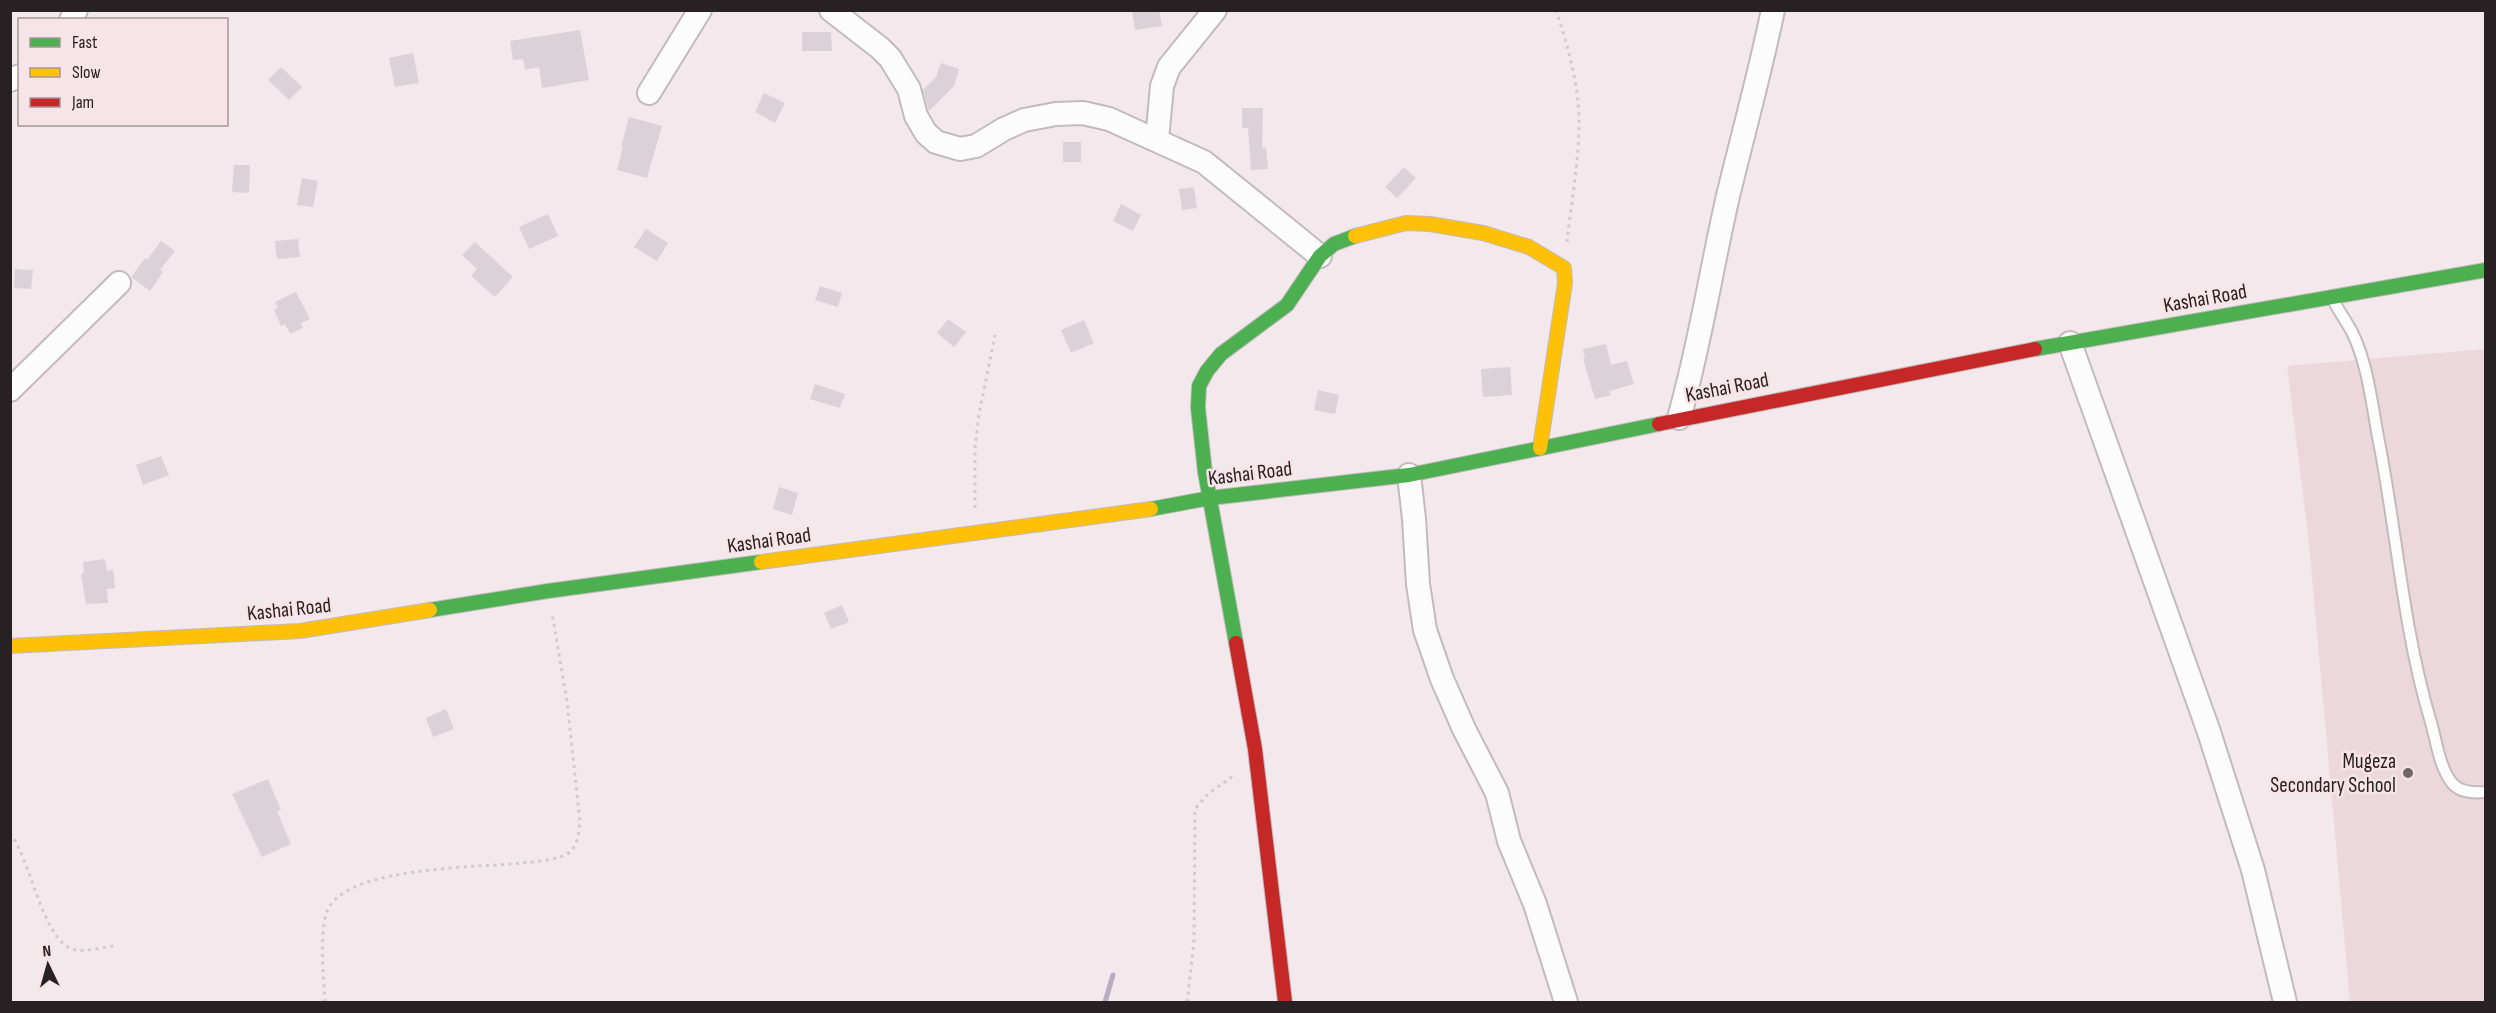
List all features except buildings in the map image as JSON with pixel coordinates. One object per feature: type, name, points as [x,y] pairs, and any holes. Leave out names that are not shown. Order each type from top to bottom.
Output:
[{"type":"street","points":[[649,93],[700,10]]},
{"type":"street","points":[[831,10],[890,58],[909,89],[916,116],[926,133],[943,145],[960,149],[976,146],[1024,120],[1056,114],[1083,113],[1109,119],[1204,162],[1320,256]]},
{"type":"street","points":[[1157,140],[1162,86],[1169,68],[1215,10]]},
{"type":"street","points":[[1679,418],[1689,382],[1728,197],[1754,102],[1773,10]]},
{"type":"street","points":[[1285,1002],[1280,943],[1255,749],[1210,498],[1198,408],[1199,386],[1207,370],[1221,354],[1287,305],[1320,256],[1334,244],[1366,232],[1406,223],[1430,224],[1483,233],[1529,248],[1564,268],[1565,283],[1540,447]]},
{"type":"street","name":"Kashai Road","points":[[10,646],[300,631],[548,591],[1142,511],[1210,498],[1409,475],[1955,363],[2486,270]]},
{"type":"street","points":[[10,390],[119,283]]},
{"type":"street","points":[[2070,343],[2212,743],[2253,870],[2284,1002]]},
{"type":"street","points":[[1409,475],[1418,584],[1425,630],[1446,689],[1497,793],[1509,841],[1535,904],[1566,1002]]},
{"type":"lane","points":[[2332,298],[2352,332],[2365,374],[2386,479],[2409,633],[2422,692],[2443,763],[2453,784],[2460,790],[2474,793],[2486,792]]},
{"type":"path","points":[[1556,10],[1565,37],[1576,92],[1579,123],[1564,268]]},
{"type":"path","points":[[975,534],[975,448],[983,388],[995,335]]},
{"type":"path","points":[[325,1002],[323,932],[329,907],[347,891],[359,884],[393,874],[544,861],[570,852],[577,840],[580,822],[567,701],[548,591]]},
{"type":"path","points":[[1187,1002],[1194,942],[1195,809],[1208,794],[1235,774]]},
{"type":"path","points":[[10,833],[20,845],[49,926],[61,942],[73,950],[114,946]]},
{"type":"shaded area","name":"Mugeza Secondary School","points":[[2485,349],[2485,1002],[2350,1002],[2309,543],[2287,366]]},
{"type":"waterway","points":[[1105,1002],[1113,975]]},
{"type":"traffic: fast","points":[[1236,643],[1205,472],[1198,408],[1199,386],[1207,371],[1221,354],[1287,305],[1320,256],[1334,244],[1355,236]]},
{"type":"traffic: fast","points":[[2035,349],[2486,270]]},
{"type":"traffic: fast","points":[[1151,509],[1210,498],[1409,475],[1659,424]]},
{"type":"traffic: fast","points":[[430,610],[548,591],[761,562]]},
{"type":"traffic: slow","points":[[1355,236],[1406,223],[1430,224],[1483,233],[1529,247],[1564,268],[1565,283],[1540,448]]},
{"type":"traffic: slow","points":[[761,562],[1151,509]]},
{"type":"traffic: slow","points":[[10,646],[300,631],[430,610]]},
{"type":"traffic: jam","points":[[1659,424],[2035,349]]},
{"type":"traffic: jam","points":[[1236,643],[1255,749],[1285,1002]]},
{"type":"place","name":"Mugeza Secondary School","points":[[2408,773]]}]
